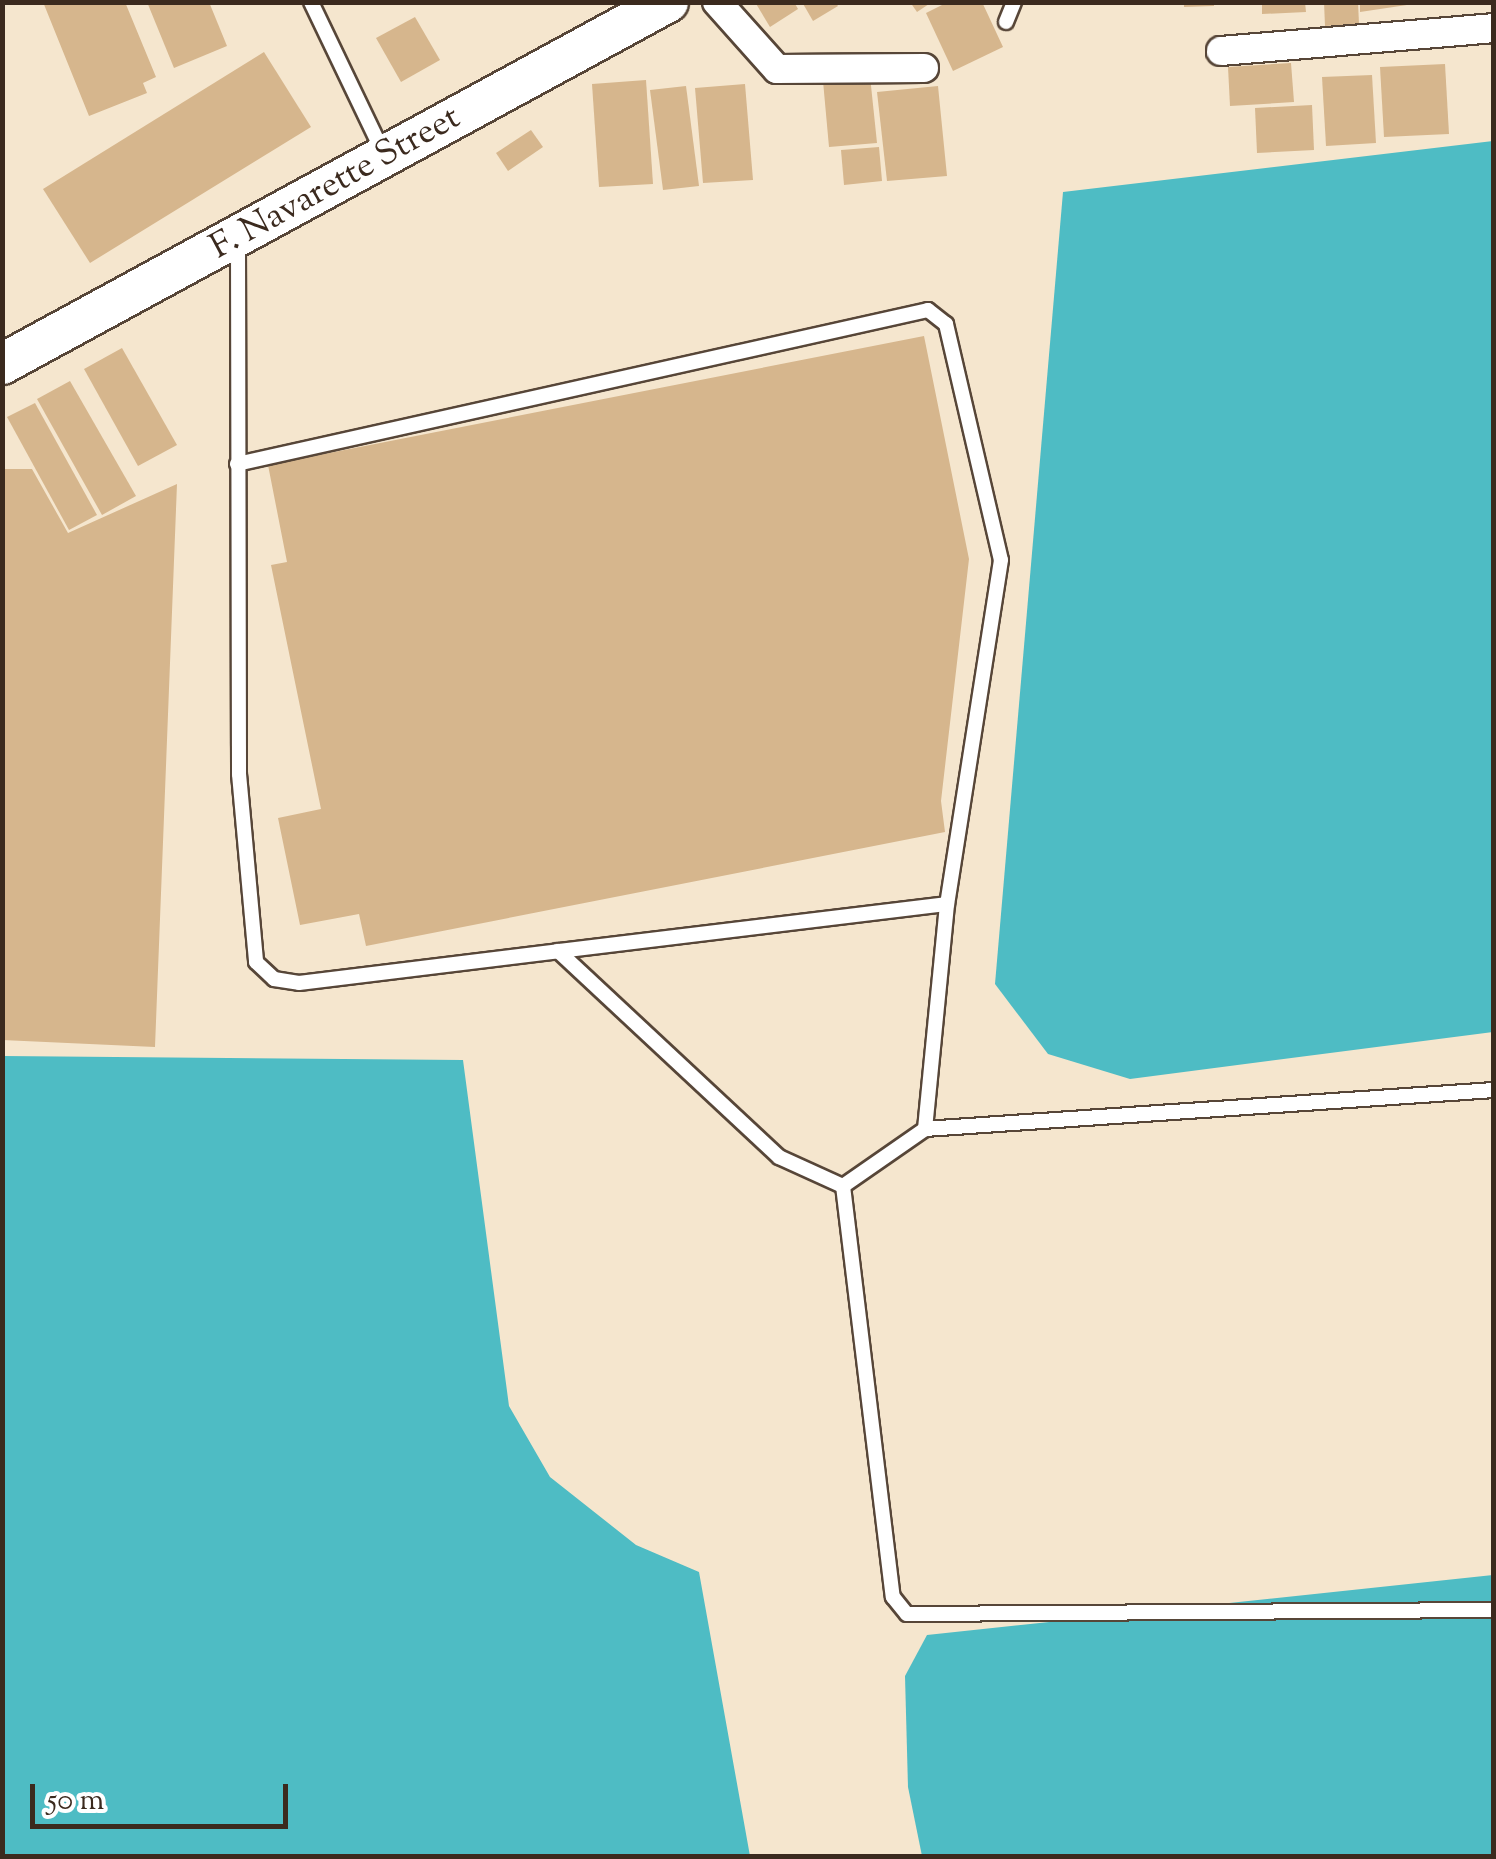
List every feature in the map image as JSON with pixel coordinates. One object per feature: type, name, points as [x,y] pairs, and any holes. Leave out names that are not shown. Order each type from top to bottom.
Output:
[{"type":"main road","name":"F. Navarette Street","points":[[2,364],[668,2]]},
{"type":"street","points":[[716,2],[777,68],[924,68]]},
{"type":"street","points":[[1220,51],[1463,15],[1494,28]]},
{"type":"lane","points":[[311,2],[385,157]]},
{"type":"lane","points":[[1006,22],[1014,2]]},
{"type":"lane","points":[[238,237],[239,774],[256,962],[274,979],[299,983],[947,904]]},
{"type":"lane","points":[[238,464],[928,310],[946,324],[1001,560],[947,904],[925,1129]]},
{"type":"lane","points":[[558,951],[780,1158],[843,1186]]},
{"type":"lane","points":[[843,1186],[925,1129],[1494,1090]]},
{"type":"lane","points":[[843,1186],[892,1597],[907,1614],[1494,1610]]},
{"type":"water","points":[[1493,141],[1493,1032],[1130,1079],[1048,1054],[995,984],[1063,192]]},
{"type":"water","points":[[3,1056],[463,1060],[509,1406],[550,1477],[636,1545],[699,1572],[750,1856],[3,1856]]},
{"type":"water","points":[[1493,1575],[1493,1856],[922,1856],[908,1787],[905,1676],[927,1635]]},
{"type":"building","points":[[43,2],[125,2],[156,77],[143,83],[147,93],[89,116]]},
{"type":"building","points":[[147,2],[209,2],[227,46],[174,68]]},
{"type":"building","points":[[755,2],[794,2],[798,9],[770,27]]},
{"type":"building","points":[[802,2],[835,2],[838,6],[813,21]]},
{"type":"building","points":[[910,2],[932,2],[917,12]]},
{"type":"building","points":[[948,2],[982,2],[1003,47],[953,71],[926,13]]},
{"type":"building","points":[[1184,2],[1214,2],[1214,6],[1184,7]]},
{"type":"building","points":[[1262,2],[1305,2],[1306,12],[1262,14]]},
{"type":"building","points":[[1324,2],[1358,2],[1359,24],[1325,26]]},
{"type":"building","points":[[1360,2],[1427,2],[1360,12]]},
{"type":"building","points":[[415,17],[440,60],[401,82],[376,38]]},
{"type":"building","points":[[264,52],[311,127],[90,263],[43,189]]},
{"type":"building","points":[[1291,63],[1294,102],[1230,106],[1228,67]]},
{"type":"building","points":[[1445,64],[1449,134],[1384,137],[1380,67]]},
{"type":"building","points":[[1372,75],[1376,143],[1326,146],[1322,77]]},
{"type":"building","points":[[870,76],[877,143],[829,147],[823,81]]},
{"type":"building","points":[[646,80],[653,184],[599,187],[592,84]]},
{"type":"building","points":[[745,84],[753,180],[703,183],[695,88]]},
{"type":"building","points":[[686,86],[699,186],[663,190],[650,90]]},
{"type":"building","points":[[938,86],[947,176],[887,181],[877,92]]},
{"type":"building","points":[[1312,105],[1314,150],[1257,153],[1255,108]]},
{"type":"building","points":[[531,130],[543,147],[508,171],[496,153]]},
{"type":"building","points":[[879,147],[882,181],[844,185],[841,150]]},
{"type":"building","points":[[924,336],[969,559],[941,801],[945,832],[366,946],[359,914],[300,925],[278,818],[321,809],[271,565],[287,562],[268,465]]},
{"type":"building","points":[[122,348],[177,445],[138,466],[84,369]]},
{"type":"building","points":[[70,381],[136,496],[102,515],[37,399]]},
{"type":"building","points":[[35,403],[97,515],[69,530],[7,417]]},
{"type":"building","points":[[2,469],[32,469],[68,533],[177,484],[155,1047],[2,1040]]}]
